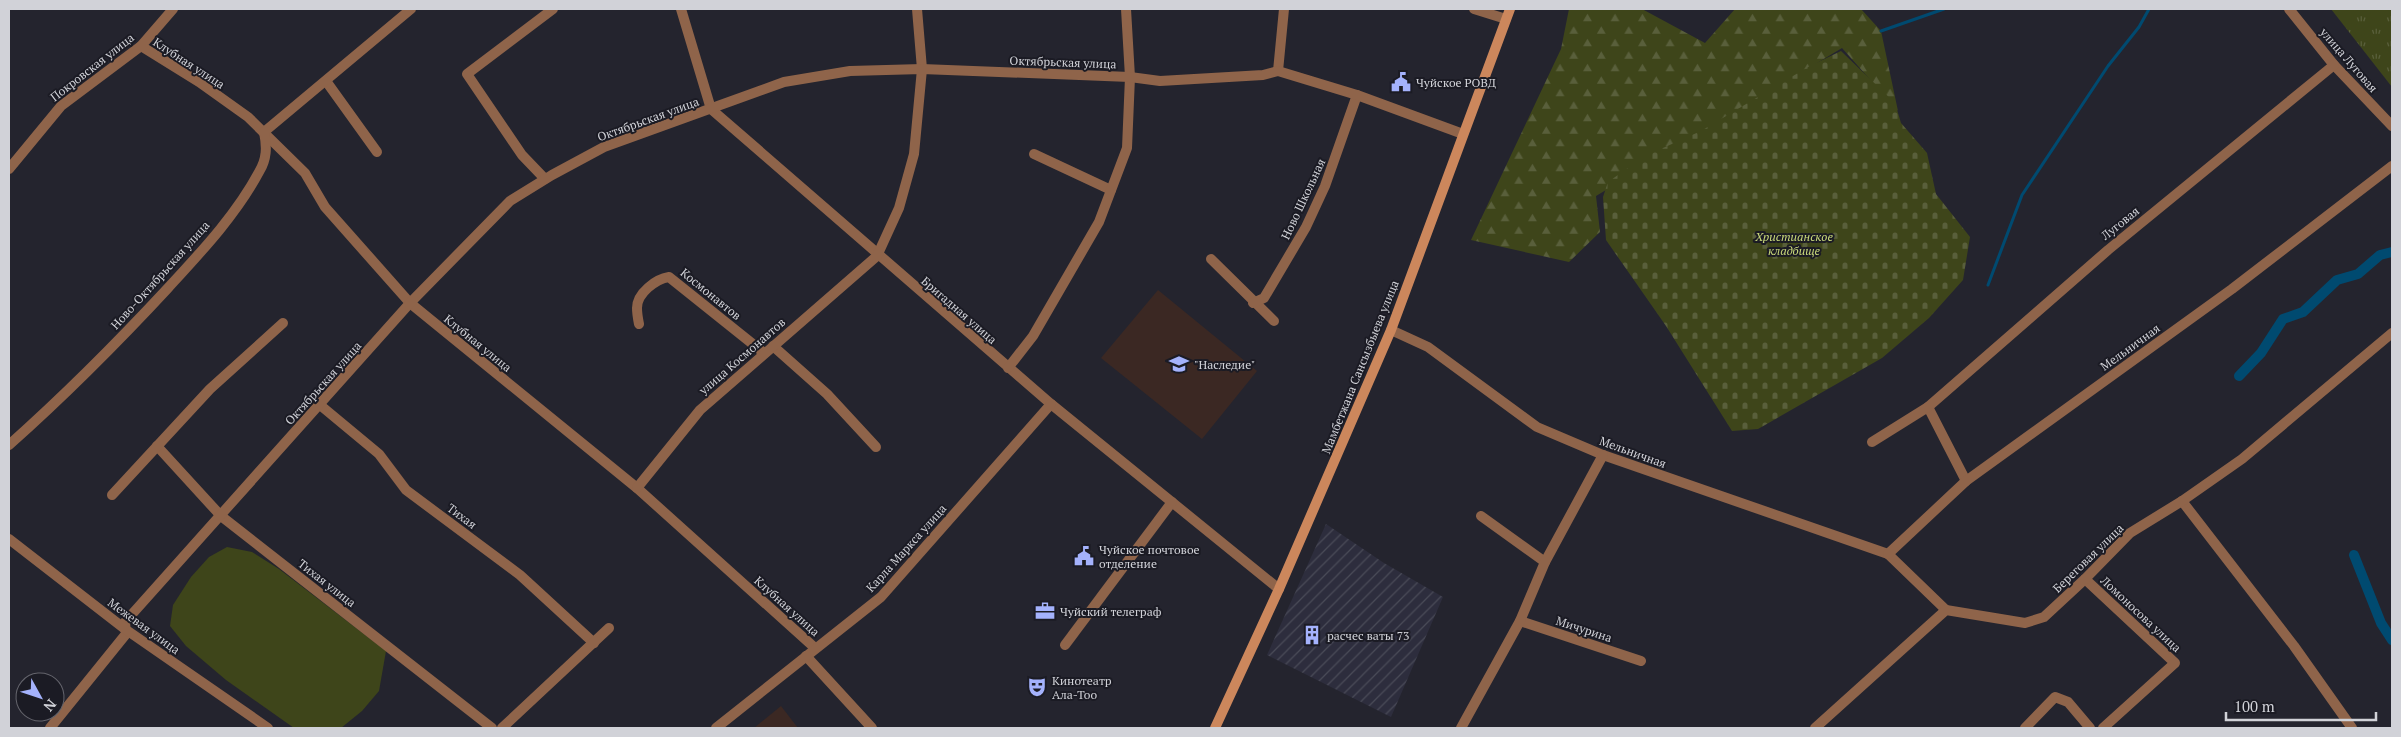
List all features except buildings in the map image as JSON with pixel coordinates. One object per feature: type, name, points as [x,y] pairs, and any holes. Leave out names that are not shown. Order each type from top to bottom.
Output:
[{"type":"main road","name":"Мамбетжана Сансызбыева улица","points":[[1215,728],[1279,589],[1390,330],[1510,9]]},
{"type":"street","name":"Покровская улица","points":[[9,169],[61,106],[141,46],[173,9]]},
{"type":"street","points":[[264,132],[411,9]]},
{"type":"street","points":[[545,179],[522,155],[467,74],[552,9]]},
{"type":"street","points":[[680,9],[711,110]]},
{"type":"street","points":[[877,256],[899,208],[914,154],[922,69],[917,9]]},
{"type":"street","points":[[1008,368],[1033,336],[1057,298],[1099,222],[1127,148],[1130,77],[1126,9]]},
{"type":"street","points":[[1278,71],[1284,9]]},
{"type":"street","points":[[1474,9],[1506,20]]},
{"type":"street","name":"улица Луговая","points":[[2289,9],[2334,65],[2392,126]]},
{"type":"street","name":"Клубная улица","points":[[141,46],[199,82],[248,117],[305,172],[325,207],[410,304],[637,488],[815,648]]},
{"type":"street","name":"Луговая","points":[[1872,442],[1928,407],[2108,250],[2334,65]]},
{"type":"street","name":"Октябрьская улица","points":[[50,728],[126,634],[125,622],[410,304],[510,201],[545,179],[604,147],[711,110],[784,82],[850,71],[922,69],[1130,77],[1160,82],[1263,75],[1278,71],[1357,96],[1463,134]]},
{"type":"street","points":[[326,81],[377,152]]},
{"type":"street","name":"Ново Школьная","points":[[1253,302],[1264,298],[1306,226],[1325,186],[1357,96]]},
{"type":"street","name":"Бригадная улица","points":[[711,110],[1008,368],[1279,589]]},
{"type":"street","name":"Ново-Октябрьская улица","points":[[9,445],[46,412],[132,326],[203,250],[260,171],[267,148],[264,132]]},
{"type":"street","points":[[1034,154],[1111,190]]},
{"type":"street","name":"Мельничная","points":[[1888,554],[1966,481],[2232,289],[2392,166]]},
{"type":"street","name":"улица Космонавтов","points":[[637,488],[700,410],[877,256]]},
{"type":"street","points":[[1211,258],[1274,321]]},
{"type":"street","name":"Космонавтов","points":[[639,324],[636,306],[644,292],[660,278],[670,277],[764,353]]},
{"type":"street","points":[[112,495],[210,389],[283,323]]},
{"type":"street","name":"Мельничная","points":[[1390,330],[1428,347],[1537,427],[1603,455],[1888,554],[1946,610]]},
{"type":"street","name":"Береговая улица","points":[[1946,610],[2025,623],[2044,617],[2130,533],[2182,501],[2242,459],[2392,333]]},
{"type":"street","points":[[773,346],[828,394],[876,447]]},
{"type":"street","name":"Карла Маркса улица","points":[[720,727],[815,648],[881,597],[1051,404]]},
{"type":"street","name":"Тихая","points":[[320,406],[379,454],[406,490],[520,575],[594,643]]},
{"type":"street","points":[[1928,407],[1966,481]]},
{"type":"street","name":"Тихая улица","points":[[157,446],[221,516],[492,728]]},
{"type":"street","points":[[1461,728],[1520,621],[1545,562],[1603,455]]},
{"type":"street","points":[[2182,501],[2294,646],[2352,728]]},
{"type":"street","points":[[1065,645],[1172,502]]},
{"type":"street","points":[[1481,516],[1545,562]]},
{"type":"street","name":"Межевая улица","points":[[9,540],[125,629],[268,728]]},
{"type":"street","name":"Ломоносова улица","points":[[2085,579],[2175,663],[2103,728]]},
{"type":"street","points":[[1816,728],[1946,610]]},
{"type":"street","name":"Мичурина","points":[[1520,621],[1641,661]]},
{"type":"street","points":[[502,728],[609,628]]},
{"type":"street","points":[[806,656],[872,728]]},
{"type":"street","points":[[2025,728],[2055,697],[2068,702],[2090,728]]},
{"type":"shaded area","name":"\"Наследие\"","points":[[1158,290],[1257,371],[1202,439],[1101,358]]},
{"type":"shaded area","points":[[1326,524],[1384,563],[1443,597],[1391,717],[1267,655]]},
{"type":"shaded area","points":[[781,706],[798,728],[754,728]]},
{"type":"green space","points":[[1569,9],[1642,9],[1705,43],[1735,9],[1861,9],[1881,31],[1898,111],[1842,48],[1596,196],[1600,232],[1569,262],[1471,240],[1561,49]]},
{"type":"green space","points":[[2331,9],[2392,9],[2392,87]]},
{"type":"green space","name":"Христианское кладбище","points":[[1841,51],[1895,103],[1901,123],[1927,153],[1936,194],[1970,237],[1963,280],[1929,318],[1882,358],[1758,429],[1732,431],[1666,326],[1606,240],[1603,197],[1608,182],[1645,156],[1701,131],[1808,67]]},
{"type":"green space","points":[[227,547],[252,552],[279,569],[386,651],[379,691],[362,711],[341,728],[294,728],[226,680],[186,646],[170,626],[173,605],[191,577],[209,557]]},
{"type":"waterway","points":[[1881,31],[1944,9]]},
{"type":"waterway","points":[[1988,285],[2022,195],[2108,66],[2139,27],[2149,9]]},
{"type":"waterway","points":[[2239,376],[2261,353],[2283,319],[2303,312],[2337,280],[2358,274],[2380,255],[2392,252]]},
{"type":"waterway","points":[[2354,555],[2381,623],[2392,640]]},
{"type":"place","name":"Чуйское РОВД","points":[[1401,82]]},
{"type":"place","name":"\"Наследие\"","points":[[1179,364]]},
{"type":"place","name":"Чуйское почтовое отделение","points":[[1084,556]]},
{"type":"place","name":"Чуйский телеграф","points":[[1045,611]]},
{"type":"place","name":"расчес ваты 73","points":[[1312,635]]},
{"type":"place","name":"Кинотеатр Ала-Тоо","points":[[1037,687]]}]
